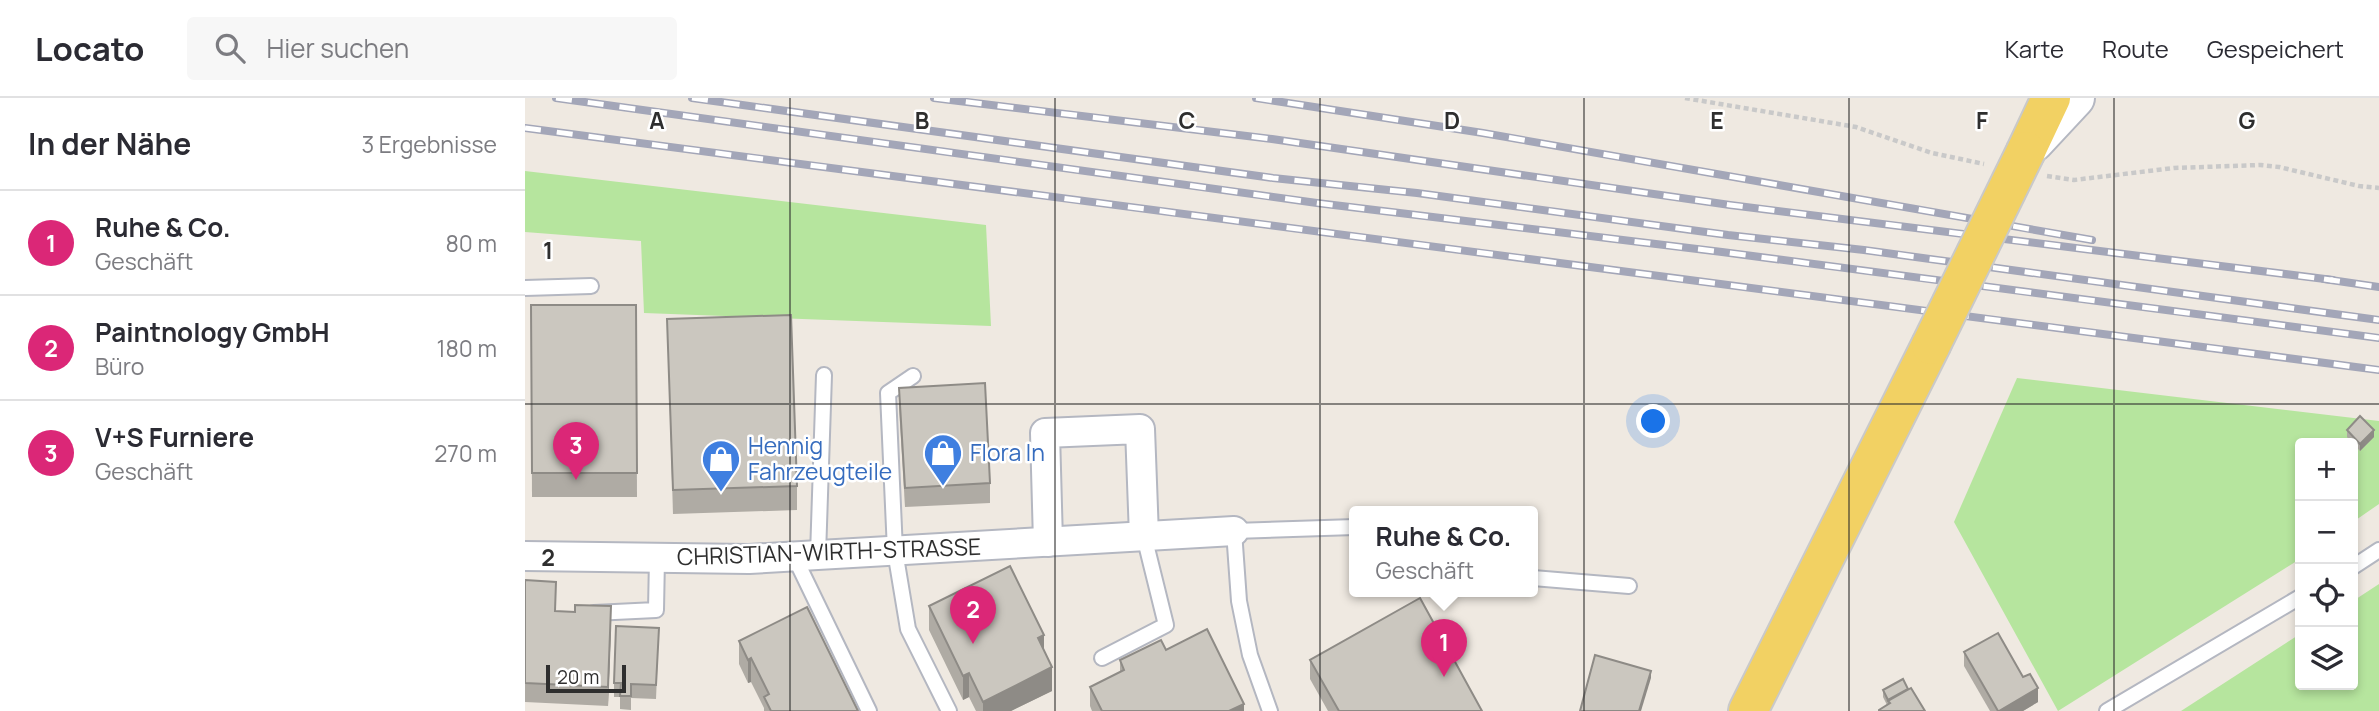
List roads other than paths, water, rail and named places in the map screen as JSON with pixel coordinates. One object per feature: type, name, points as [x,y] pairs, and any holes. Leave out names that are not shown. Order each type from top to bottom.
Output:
[{"type":"main road","points":[[1748,711],[2051,98]]},
{"type":"main road","points":[[2025,151],[2075,98]]},
{"type":"street","points":[[1048,542],[1045,433],[1140,429],[1144,536]]},
{"type":"street","name":"CHRISTIAN-WIRTH-STRASSE","points":[[525,556],[749,559],[1234,531]]},
{"type":"lane","points":[[525,288],[591,286]]},
{"type":"lane","points":[[824,375],[806,555],[869,711]]},
{"type":"lane","points":[[913,376],[888,393],[895,551],[908,629],[949,711]]},
{"type":"lane","points":[[1270,711],[1247,642],[1239,601],[1234,531],[1349,527]]},
{"type":"lane","points":[[1102,658],[1166,625],[1144,536]]},
{"type":"lane","points":[[2358,564],[2379,551]]},
{"type":"lane","points":[[581,614],[656,610],[657,558]]},
{"type":"lane","points":[[1538,578],[1629,586]]},
{"type":"lane","points":[[2107,711],[2295,600]]},
{"type":"railway","points":[[556,98],[1317,203],[1722,252],[2379,338]]},
{"type":"railway","points":[[692,98],[1273,178],[1417,193],[1728,235],[1864,250],[2379,320]]},
{"type":"railway","points":[[934,98],[1272,139],[1730,205],[2333,280]]},
{"type":"railway","points":[[1256,98],[1483,133],[2092,240]]},
{"type":"railway","points":[[525,128],[2379,370]]},
{"type":"railway","points":[[2324,279],[2379,287]]},
{"type":"place","name":"V+S Furniere","points":[[576,480]]},
{"type":"place","name":"Flora In","points":[[943,487]]},
{"type":"place","name":"Hennig Fahrzeugteile","points":[[721,493]]},
{"type":"place","name":"Paintnology GmbH","points":[[973,644]]},
{"type":"place","name":"Ruhe & Co.","points":[[1444,677]]}]
